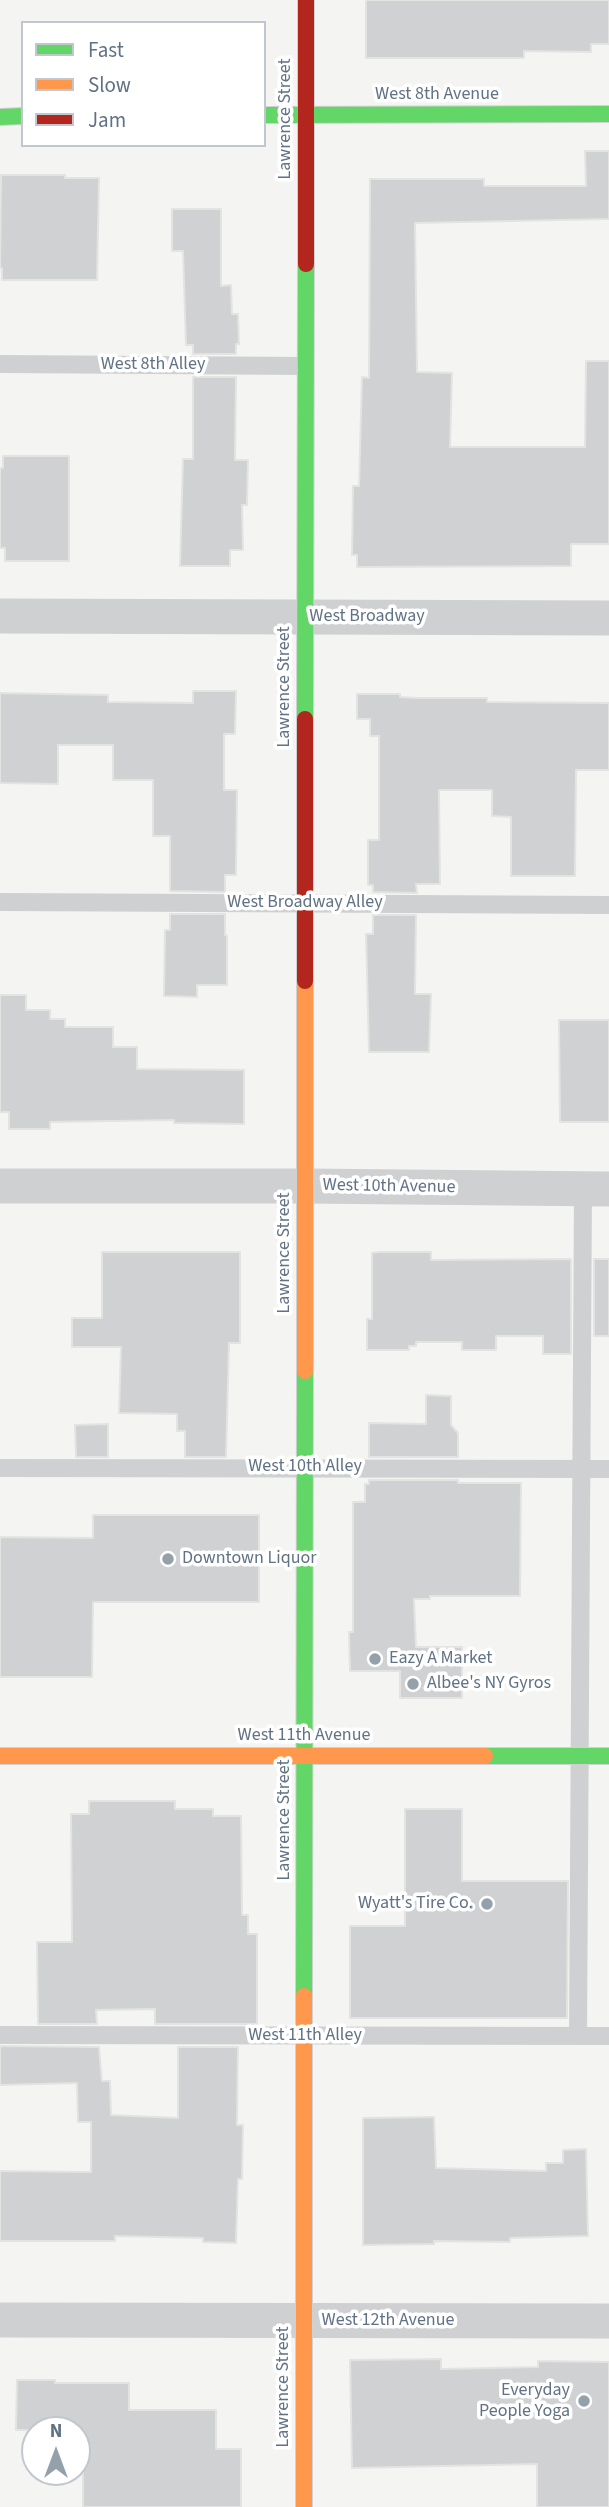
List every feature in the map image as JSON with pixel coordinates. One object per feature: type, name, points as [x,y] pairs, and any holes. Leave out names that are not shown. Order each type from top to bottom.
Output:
[{"type":"street","name":"Lawrence Street","points":[[304,2507],[306,0]]},
{"type":"street","name":"West 8th Avenue","points":[[266,115],[609,114]]},
{"type":"street","points":[[0,117],[21,116]]},
{"type":"street","name":"West Broadway","points":[[0,616],[609,618]]},
{"type":"street","name":"West 10th Avenue","points":[[0,1186],[596,1189]]},
{"type":"street","name":"West 11th Avenue","points":[[0,1756],[609,1756]]},
{"type":"street","name":"West 12th Avenue","points":[[0,2320],[609,2321]]},
{"type":"lane","name":"West 8th Alley","points":[[0,364],[305,366]]},
{"type":"lane","name":"West Broadway Alley","points":[[0,902],[609,905]]},
{"type":"lane","points":[[578,2036],[580,1469],[596,1189]]},
{"type":"lane","name":"West 10th Alley","points":[[0,1468],[609,1469]]},
{"type":"lane","name":"West 11th Alley","points":[[0,2035],[609,2036]]},
{"type":"building","points":[[366,0],[609,0],[609,44],[591,44],[591,52],[524,51],[524,58],[366,58]]},
{"type":"building","points":[[585,151],[609,151],[609,219],[415,223],[417,372],[452,373],[450,447],[585,447],[586,361],[609,361],[609,544],[571,544],[571,566],[357,567],[357,555],[352,555],[353,486],[359,486],[362,377],[369,378],[370,179],[484,179],[484,186],[586,186]]},
{"type":"building","points":[[1,175],[99,178],[97,280],[2,280]]},
{"type":"building","points":[[172,209],[221,209],[221,286],[231,285],[232,314],[238,314],[239,344],[236,344],[236,354],[193,354],[193,345],[186,345],[183,251],[172,251]]},
{"type":"building","points":[[193,377],[236,377],[235,460],[248,460],[247,505],[242,505],[243,550],[230,550],[230,566],[180,566],[183,459],[193,459]]},
{"type":"building","points":[[3,456],[69,456],[69,561],[5,561],[5,548],[0,548],[0,468],[3,468]]},
{"type":"building","points":[[193,691],[236,691],[235,734],[224,734],[224,790],[237,790],[236,875],[225,875],[225,892],[170,891],[170,836],[153,836],[153,780],[113,780],[113,745],[58,745],[58,784],[0,783],[0,693],[108,695],[108,702],[193,703]]},
{"type":"building","points":[[357,694],[400,694],[400,697],[417,698],[487,698],[487,702],[609,703],[609,770],[576,770],[575,876],[511,876],[511,817],[492,816],[492,790],[439,790],[440,884],[416,884],[417,893],[373,892],[373,885],[368,885],[368,840],[379,840],[379,736],[370,736],[370,719],[357,719]]},
{"type":"building","points":[[170,914],[225,914],[227,985],[197,985],[197,997],[164,996],[165,930],[170,930]]},
{"type":"building","points":[[373,915],[416,915],[415,994],[431,994],[429,1052],[369,1052],[366,934],[373,934]]},
{"type":"building","points":[[0,995],[26,995],[26,1010],[50,1010],[50,1019],[65,1019],[65,1027],[113,1027],[113,1047],[137,1047],[137,1069],[244,1070],[244,1124],[174,1123],[174,1120],[50,1122],[50,1129],[9,1129],[9,1112],[0,1112]]},
{"type":"building","points":[[559,1020],[609,1020],[609,1122],[560,1122]]},
{"type":"building","points":[[102,1252],[240,1252],[240,1343],[229,1343],[226,1457],[185,1457],[185,1431],[177,1431],[177,1414],[119,1413],[121,1347],[72,1347],[72,1318],[102,1318]]},
{"type":"building","points":[[431,1252],[431,1260],[571,1259],[571,1354],[543,1354],[543,1336],[496,1336],[496,1350],[462,1350],[462,1342],[416,1342],[416,1346],[409,1346],[409,1350],[367,1350],[367,1319],[372,1319],[372,1253]]},
{"type":"building","points":[[594,1259],[609,1259],[609,1336],[594,1336]]},
{"type":"building","points":[[426,1395],[451,1396],[451,1425],[458,1433],[458,1457],[369,1457],[369,1423],[426,1424]]},
{"type":"building","points":[[108,1424],[108,1457],[76,1457],[75,1425]]},
{"type":"building","points":[[369,1480],[521,1483],[520,1596],[430,1596],[430,1599],[414,1599],[416,1647],[462,1647],[462,1698],[400,1698],[400,1671],[350,1671],[349,1632],[353,1632],[353,1502],[365,1502],[365,1484],[369,1484]]},
{"type":"building","points":[[93,1515],[259,1515],[259,1602],[93,1602],[92,1677],[0,1677],[0,1537],[93,1538]]},
{"type":"building","points":[[89,1801],[175,1801],[175,1809],[213,1809],[213,1816],[241,1816],[242,1915],[248,1915],[248,1934],[257,1934],[257,2024],[155,2024],[155,2009],[96,2010],[97,2024],[38,2024],[37,1942],[72,1942],[71,1814],[89,1814]]},
{"type":"building","name":"Wyatt's Tire Co.","points":[[405,1809],[462,1809],[462,1881],[568,1881],[567,2018],[350,2018],[350,1926],[405,1926]]},
{"type":"building","points":[[0,2046],[99,2047],[102,2081],[110,2081],[111,2115],[178,2118],[178,2047],[238,2047],[237,2125],[243,2125],[242,2179],[238,2179],[236,2243],[203,2242],[203,2238],[115,2236],[115,2241],[0,2241],[0,2171],[91,2172],[91,2122],[78,2122],[77,2083],[0,2085]]},
{"type":"building","points":[[434,2117],[436,2168],[546,2171],[546,2163],[563,2163],[563,2150],[586,2149],[588,2236],[510,2238],[510,2242],[434,2241],[434,2244],[363,2245],[363,2118]]},
{"type":"building","points":[[441,2359],[441,2369],[538,2367],[538,2361],[609,2362],[609,2507],[537,2507],[537,2464],[352,2468],[350,2360]]},
{"type":"building","points":[[17,2380],[129,2383],[129,2410],[216,2410],[216,2449],[241,2449],[241,2507],[83,2507],[83,2486],[91,2486],[91,2416],[21,2416],[21,2430],[16,2430]]},
{"type":"traffic: fast","points":[[266,115],[609,114]]},
{"type":"traffic: fast","points":[[0,117],[21,116]]},
{"type":"traffic: fast","points":[[305,719],[306,264]]},
{"type":"traffic: fast","points":[[304,1996],[305,1371]]},
{"type":"traffic: fast","points":[[485,1756],[609,1756]]},
{"type":"traffic: slow","points":[[305,981],[305,1371]]},
{"type":"traffic: slow","points":[[0,1756],[485,1756]]},
{"type":"traffic: slow","points":[[304,1996],[304,2507]]},
{"type":"traffic: jam","points":[[306,0],[306,264]]},
{"type":"traffic: jam","points":[[305,719],[305,981]]},
{"type":"place","name":"Downtown Liquor","points":[[168,1559]]},
{"type":"place","name":"Eazy A Market","points":[[375,1659]]},
{"type":"place","name":"Albee's NY Gyros","points":[[413,1684]]},
{"type":"place","name":"Wyatt's Tire Co.","points":[[487,1904]]},
{"type":"place","name":"Everyday People Yoga","points":[[584,2401]]}]
